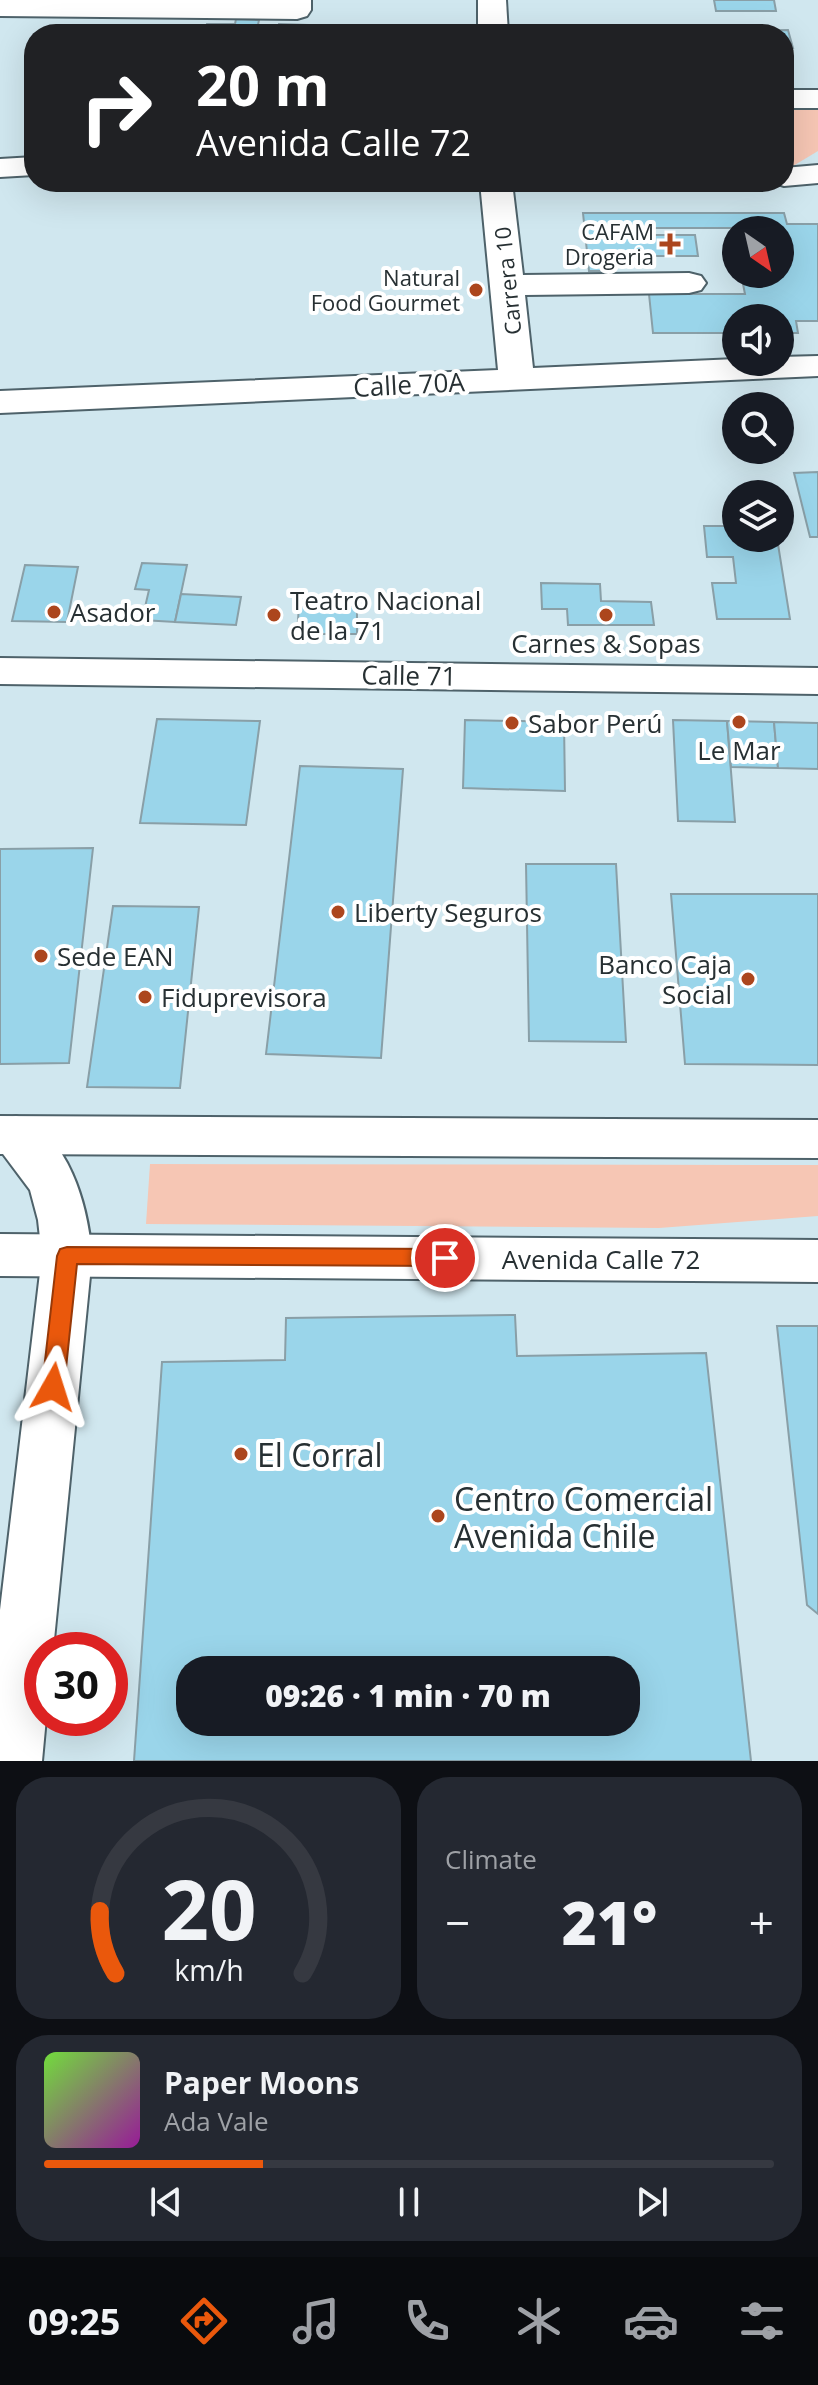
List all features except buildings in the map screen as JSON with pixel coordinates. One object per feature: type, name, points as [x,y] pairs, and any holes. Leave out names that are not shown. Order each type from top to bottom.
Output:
[{"type":"street","points":[[0,7],[297,10],[297,0]]},
{"type":"street","points":[[492,0],[493,24]]},
{"type":"street","points":[[794,99],[818,99]]},
{"type":"street","points":[[0,143],[24,142]]},
{"type":"street","points":[[0,168],[24,167]]},
{"type":"street","points":[[794,176],[818,174]]},
{"type":"street","name":"Carrera 10","points":[[497,192],[517,379]]},
{"type":"street","points":[[509,285],[689,283]]},
{"type":"street","name":"Calle 70A","points":[[0,402],[818,366]]},
{"type":"street","name":"Calle 71","points":[[0,671],[818,681]]},
{"type":"street","points":[[8,1135],[818,1139]]},
{"type":"street","points":[[8,1135],[34,1154],[54,1184],[65,1222],[67,1256],[12,1761]]},
{"type":"street","name":"Avenida Calle 72","points":[[0,1255],[818,1261]]},
{"type":"shaded area","points":[[794,106],[818,107],[818,151],[794,165]]},
{"type":"shaded area","points":[[150,1164],[818,1165],[818,1216],[659,1228],[146,1224]]},
{"type":"place","name":"CAFAM Drogeria","points":[[670,244]]},
{"type":"place","name":"Natural Food Gourmet","points":[[476,290]]},
{"type":"place","name":"Asador","points":[[54,612]]},
{"type":"place","name":"Teatro Nacional de la 71","points":[[274,615]]},
{"type":"place","name":"Carnes & Sopas","points":[[606,615]]},
{"type":"place","name":"Le Mar","points":[[739,722]]},
{"type":"place","name":"Sabor Perú","points":[[512,723]]},
{"type":"place","name":"Liberty Seguros","points":[[338,912]]},
{"type":"place","name":"Sede EAN","points":[[41,956]]},
{"type":"place","name":"Banco Caja Social","points":[[748,979]]},
{"type":"place","name":"Fiduprevisora","points":[[145,997]]},
{"type":"place","name":"El Corral","points":[[241,1454]]},
{"type":"place","name":"Centro Comercial Avenida Chile","points":[[438,1516]]},
{"type":"route","points":[[53,1387],[67,1256],[445,1258]]}]
